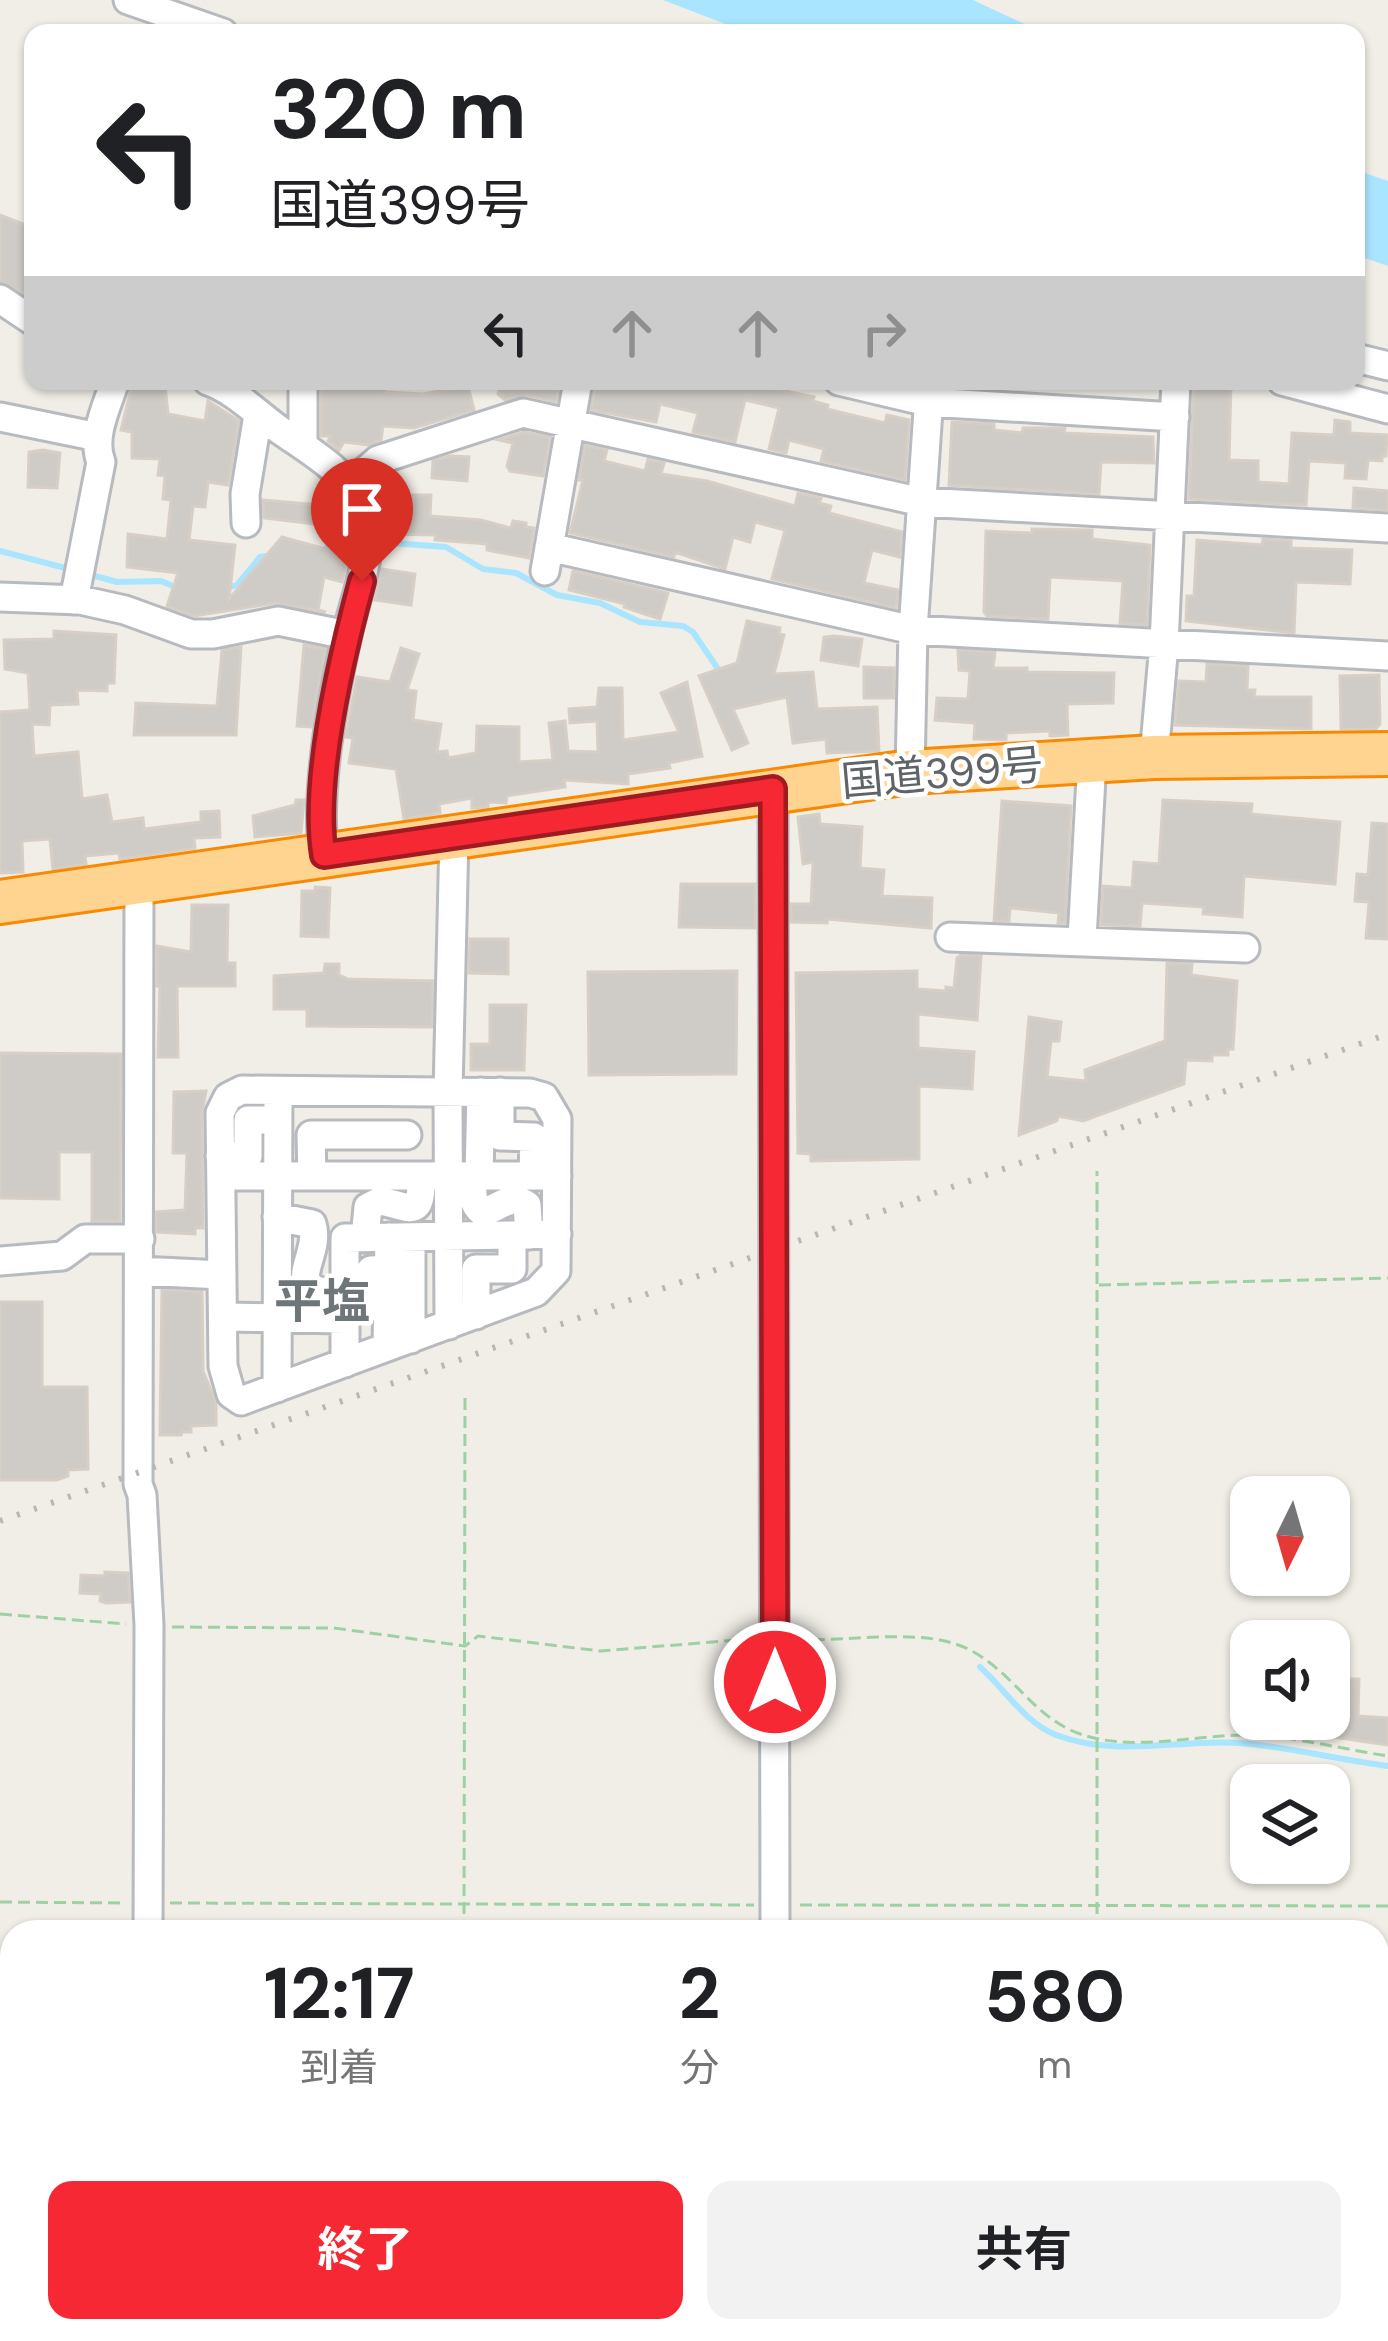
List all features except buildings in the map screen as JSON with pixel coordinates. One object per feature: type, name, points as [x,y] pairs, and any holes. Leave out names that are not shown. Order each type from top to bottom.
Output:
[{"type":"highway","name":"国道399号","points":[[0,902],[910,772],[1154,757],[1388,754]]},
{"type":"street","points":[[128,0],[197,24]]},
{"type":"street","points":[[74,600],[101,462],[98,437],[112,390]]},
{"type":"street","points":[[226,390],[304,446],[350,485],[362,504],[368,551],[330,732],[324,855]]},
{"type":"street","points":[[303,390],[304,446]]},
{"type":"street","points":[[576,390],[547,559],[914,630],[1388,656]]},
{"type":"street","points":[[1154,757],[1176,390]]},
{"type":"street","points":[[1316,390],[1388,409]]},
{"type":"street","points":[[910,772],[929,391],[1174,417]]},
{"type":"street","points":[[350,485],[378,460],[512,413],[571,422],[922,502],[1388,528]]},
{"type":"street","points":[[246,523],[245,494],[258,415]]},
{"type":"street","points":[[0,417],[98,437]]},
{"type":"street","points":[[0,597],[74,600],[125,610],[191,634],[278,621],[347,635]]},
{"type":"street","points":[[1082,939],[1092,760]]},
{"type":"street","points":[[773,789],[775,1918]]},
{"type":"street","points":[[454,836],[446,1176],[448,1236],[462,1320]]},
{"type":"street","points":[[140,882],[138,1484],[149,1625],[148,1920]]},
{"type":"street","points":[[950,937],[1245,947]]},
{"type":"street","points":[[408,1092],[407,1135],[477,1207],[491,1210],[506,1201],[520,1200],[527,1205],[535,1235],[556,1271],[536,1292],[462,1320],[241,1401],[231,1394],[223,1366],[220,1113],[228,1097],[242,1090],[490,1092],[544,1097],[557,1119],[535,1235],[512,1270],[476,1269],[462,1320]]},
{"type":"street","points":[[277,1388],[278,1091]]},
{"type":"street","points":[[350,1135],[352,1092]]},
{"type":"street","points":[[399,1343],[409,1278],[368,1208],[380,1201],[407,1210],[416,1207],[446,1176],[472,1137],[490,1092]]},
{"type":"street","points":[[490,1092],[500,1136],[534,1137],[545,1176]]},
{"type":"street","points":[[221,1166],[248,1156],[248,1120],[278,1120]]},
{"type":"street","points":[[311,1176],[311,1135],[407,1135]]},
{"type":"street","points":[[221,1166],[277,1176],[545,1176]]},
{"type":"street","points":[[277,1217],[312,1223],[315,1244],[304,1265],[305,1280],[345,1308]]},
{"type":"street","points":[[345,1363],[345,1238],[535,1235]]},
{"type":"street","points":[[0,1261],[62,1256],[85,1239],[140,1239]]},
{"type":"street","points":[[223,1317],[277,1318],[370,1307],[367,1275],[371,1270],[409,1278]]},
{"type":"street","points":[[140,1271],[222,1275]]},
{"type":"path","points":[[1097,1171],[1097,1920]]},
{"type":"path","points":[[1097,1285],[1388,1278]]},
{"type":"path","points":[[464,1920],[465,1394]]},
{"type":"path","points":[[0,1614],[149,1625],[334,1628],[465,1646],[478,1636],[600,1651],[775,1638],[937,1638],[970,1650],[997,1669],[1045,1717],[1065,1730],[1096,1739],[1246,1735],[1388,1756]]},
{"type":"path","points":[[0,1902],[464,1904],[775,1918],[1096,1906],[1388,1906]]},
{"type":"water","points":[[663,0],[973,0],[1025,24],[726,24]]},
{"type":"water","points":[[1365,173],[1388,181],[1388,266],[1365,258]]},
{"type":"waterway","points":[[324,551],[336,538],[359,539]]},
{"type":"waterway","points":[[378,542],[446,547],[483,569],[516,573],[557,595],[600,603],[640,622],[683,626],[693,632],[720,672]]},
{"type":"waterway","points":[[0,551],[69,569]]},
{"type":"waterway","points":[[227,588],[237,585],[260,557],[272,555]]},
{"type":"waterway","points":[[88,574],[117,582],[161,581],[180,589]]},
{"type":"waterway","points":[[980,1667],[1045,1730],[1080,1742],[1128,1747],[1250,1744],[1388,1766]]},
{"type":"railway","points":[[0,1521],[1388,1034]]},
{"type":"district","name":"平塩","points":[[322,1301]]},
{"type":"route","points":[[362,581],[330,732],[321,836],[324,855],[773,789],[775,1682]]}]
